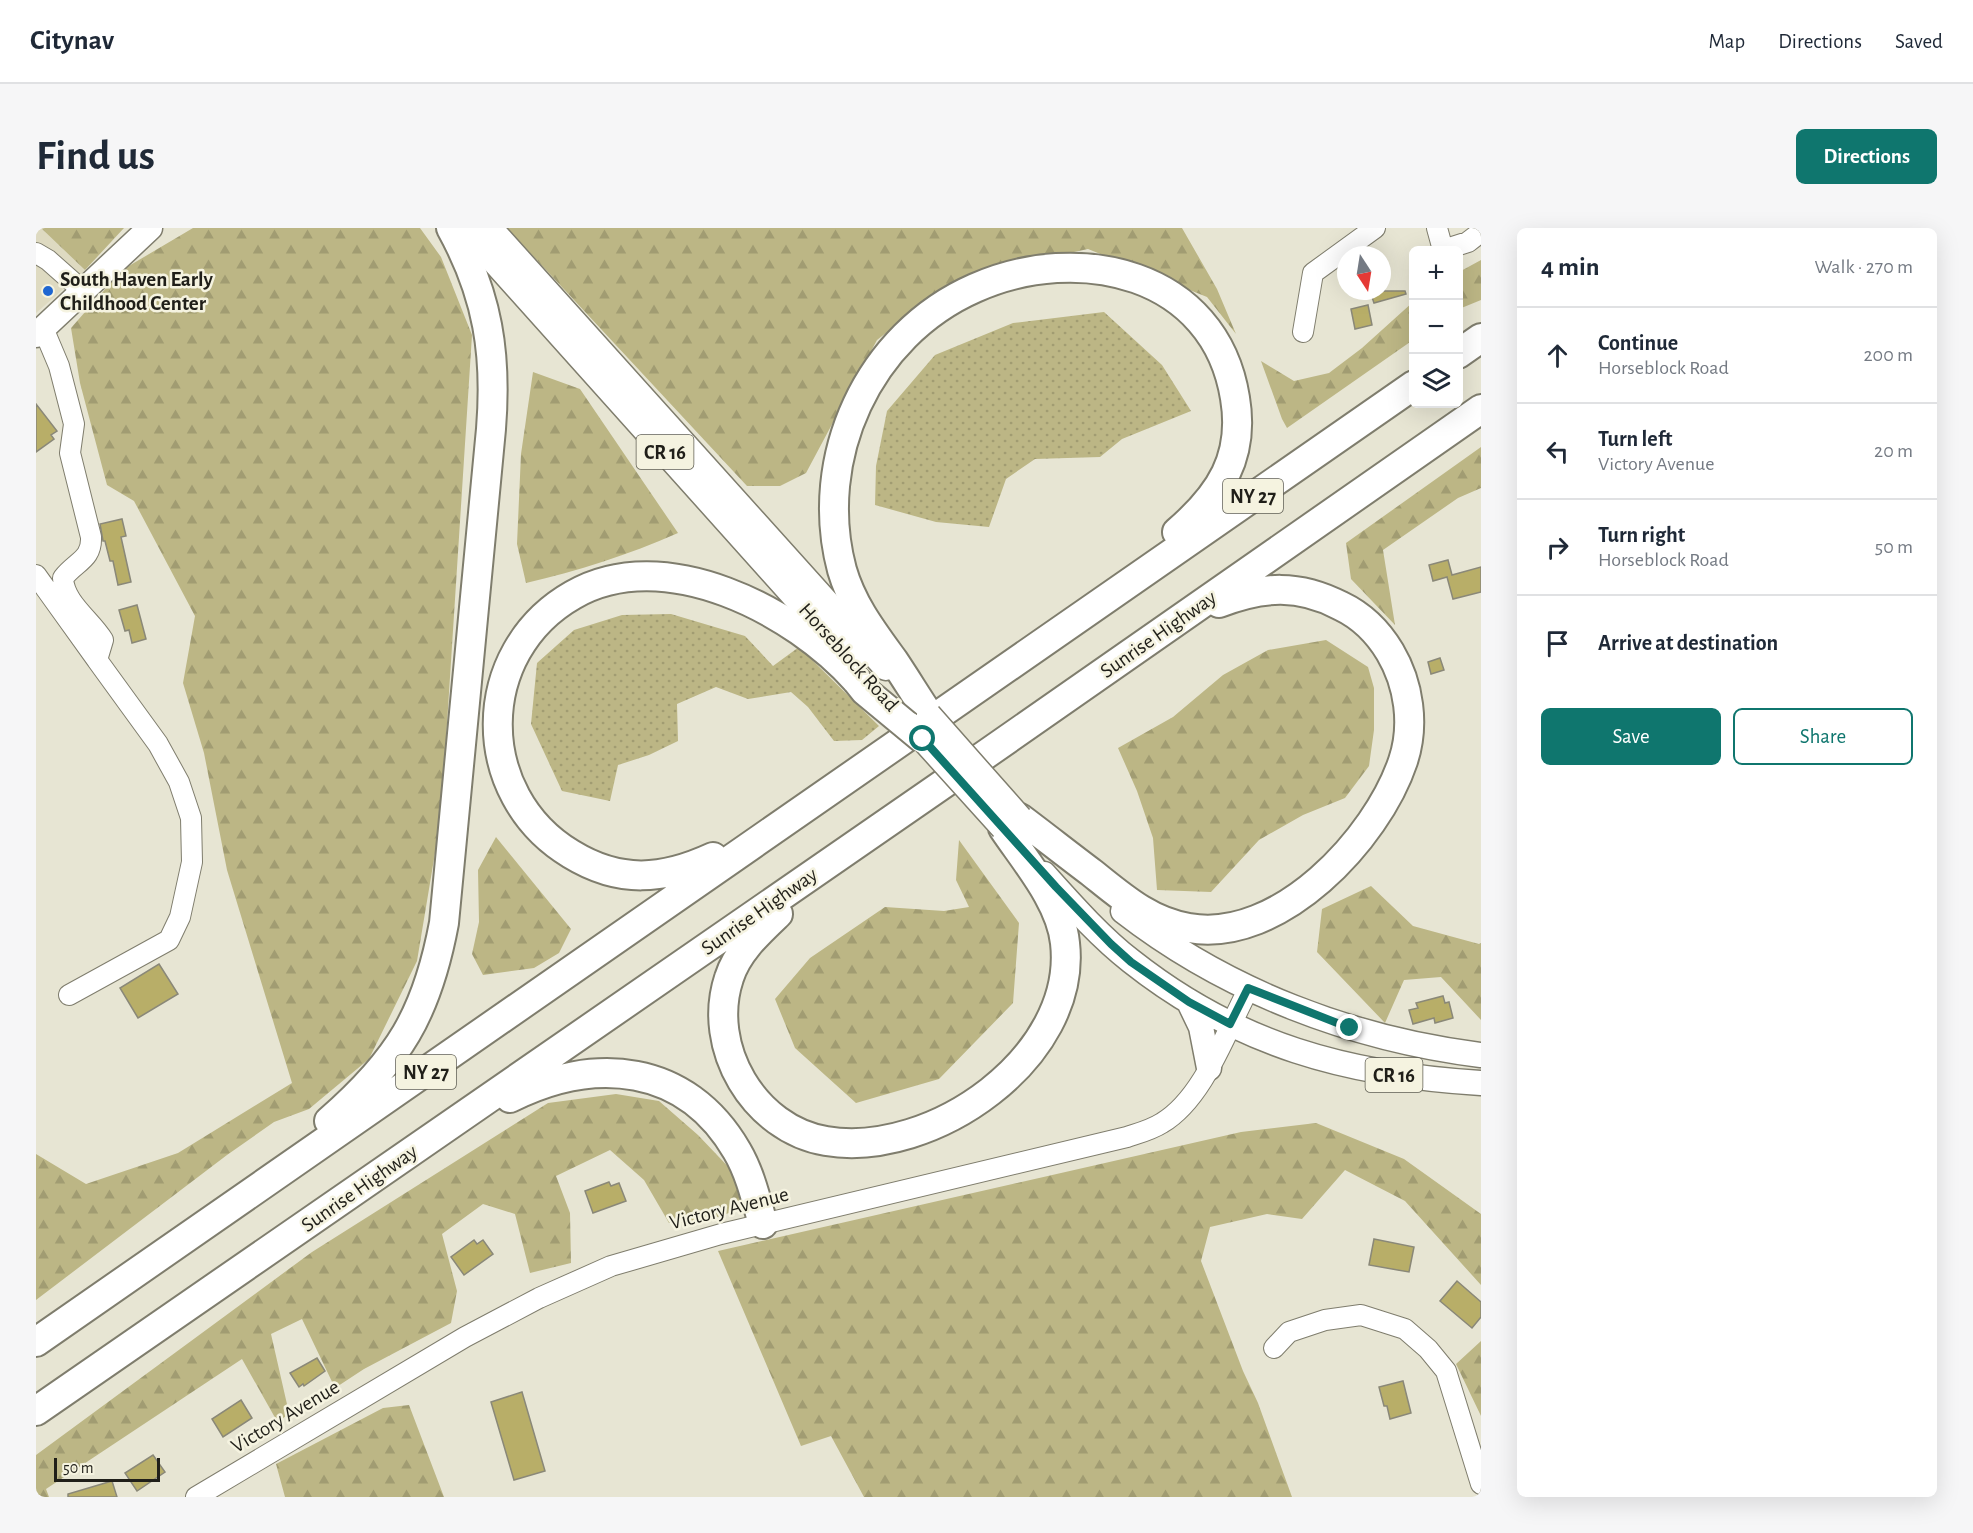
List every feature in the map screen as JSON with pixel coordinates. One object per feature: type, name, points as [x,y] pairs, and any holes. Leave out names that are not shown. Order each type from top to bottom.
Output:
[{"type":"highway","points":[[227,1210],[293,1149],[344,1108],[382,1070],[408,1032],[420,1009],[435,965],[448,889],[494,382],[490,337],[480,296],[470,264],[451,228]]},
{"type":"highway","points":[[926,727],[865,691],[873,669],[869,628],[843,572],[835,530],[835,486],[842,441],[849,420],[872,377],[900,341],[935,310],[975,288],[1019,274],[1043,270],[1087,268],[1126,274],[1157,286],[1190,310],[1203,324],[1222,353],[1233,386],[1237,411],[1237,437],[1229,470],[1221,485],[1197,515],[1093,607]]},
{"type":"highway","points":[[1463,351],[1481,338]]},
{"type":"highway","name":"NY 27","points":[[36,1342],[1409,388]]},
{"type":"highway","name":"Sunrise Highway","points":[[36,1411],[1481,410]]},
{"type":"highway","points":[[815,801],[714,857],[680,871],[645,876],[618,873],[592,865],[561,848],[534,824],[513,794],[498,744],[497,726],[500,696],[509,666],[529,632],[542,618],[572,595],[605,581],[642,576],[684,580],[748,601],[791,625],[833,657],[873,669],[926,727]]},
{"type":"highway","points":[[1011,823],[1133,906],[1159,920],[1189,928],[1219,929],[1264,916],[1317,883],[1350,851],[1387,797],[1403,760],[1407,742],[1409,723],[1406,690],[1401,674],[1385,643],[1361,617],[1346,608],[1328,599],[1293,590],[1267,590],[1243,594],[1178,620]]},
{"type":"highway","points":[[865,837],[752,940],[733,967],[723,1005],[724,1032],[732,1061],[745,1088],[755,1101],[778,1122],[793,1131],[825,1141],[843,1143],[877,1141],[897,1136],[934,1123],[972,1104],[1018,1066],[1049,1024],[1064,982],[1066,954],[1062,928],[1011,823]]},
{"type":"highway","points":[[433,1137],[524,1091],[559,1079],[610,1072],[644,1077],[688,1098],[722,1129],[744,1166],[763,1224]]},
{"type":"main road","points":[[40,331],[150,228]]},
{"type":"main road","name":"Horseblock Road","points":[[464,228],[873,669]]},
{"type":"main road","name":"Horseblock Road","points":[[490,228],[873,669]]},
{"type":"main road","name":"CR 16","points":[[926,727],[1011,823],[1056,887],[1131,962],[1189,1002],[1268,1042],[1320,1059],[1388,1075],[1481,1083]]},
{"type":"main road","name":"CR 16","points":[[1011,823],[1126,914],[1166,942],[1248,988],[1299,1010],[1350,1028],[1427,1047],[1481,1055]]},
{"type":"main road","points":[[1189,1002],[1202,1027],[1209,1068]]},
{"type":"street","points":[[1303,332],[1313,273],[1375,228]]},
{"type":"street","points":[[1437,228],[1442,246]]},
{"type":"street","points":[[1456,246],[1468,242],[1481,232]]},
{"type":"street","points":[[36,253],[48,260],[83,291]]},
{"type":"street","points":[[40,331],[59,366],[74,424],[70,453],[92,537],[92,549],[83,560],[70,568],[63,578],[64,585],[75,606],[88,623],[96,628],[103,640],[97,660]]},
{"type":"street","points":[[36,575],[158,744],[179,782],[191,818],[192,862],[180,917],[169,940],[69,995]]},
{"type":"street","name":"Victory Avenue","points":[[196,1497],[428,1359],[539,1298],[611,1266],[763,1224],[1140,1133],[1163,1122],[1183,1106],[1197,1089],[1248,988]]},
{"type":"street","points":[[1274,1348],[1289,1332],[1325,1320],[1361,1315],[1405,1329],[1428,1349],[1446,1371],[1481,1484]]},
{"type":"shaded area","name":"South Haven Early Childhood Center","points":[[36,228],[41,228],[85,270],[36,313]]},
{"type":"green space","points":[[41,228],[124,228],[85,270]]},
{"type":"green space","points":[[193,228],[420,228],[441,257],[472,335],[441,817],[417,961],[369,1059],[309,1109],[274,1122],[227,1155],[36,1300],[36,1154],[86,1184],[178,1153],[292,1083],[227,870],[204,753],[183,683],[195,616],[134,501],[107,485],[80,383],[71,328],[122,270]]},
{"type":"green space","points":[[507,228],[1182,228],[1217,289],[1236,334],[1207,297],[1088,249],[994,269],[936,294],[877,340],[806,473],[780,486],[747,486]]},
{"type":"green space","points":[[1481,260],[1481,300],[1463,307],[1463,300],[1463,270]]},
{"type":"green space","points":[[1409,306],[1409,343],[1287,428],[1261,361],[1294,381],[1329,373],[1362,348]]},
{"type":"green space","points":[[1104,312],[1162,365],[1191,411],[1122,439],[1100,457],[1035,459],[1006,479],[989,527],[936,522],[875,505],[876,466],[887,411],[935,355],[1013,323]]},
{"type":"green space","points":[[533,372],[580,389],[678,533],[603,562],[526,583],[517,544],[521,454]]},
{"type":"green space","points":[[1481,447],[1481,488],[1458,498],[1383,550],[1395,625],[1351,579],[1346,543]]},
{"type":"green space","points":[[671,614],[745,636],[773,666],[799,647],[879,726],[862,740],[834,741],[808,707],[791,692],[748,699],[716,687],[677,704],[678,741],[649,755],[618,765],[610,801],[562,791],[531,724],[537,663],[574,630],[622,615]]},
{"type":"green space","points":[[1326,640],[1368,667],[1374,688],[1374,730],[1369,766],[1345,798],[1303,815],[1259,840],[1211,892],[1157,890],[1153,838],[1137,791],[1118,748],[1173,717],[1223,675],[1268,650]]},
{"type":"green space","points":[[496,837],[571,929],[559,953],[534,968],[483,975],[472,954],[479,922],[478,870]]},
{"type":"green space","points":[[959,840],[1019,923],[1013,1003],[939,1079],[856,1103],[795,1048],[775,999],[810,958],[885,907],[944,911],[969,907],[956,880]]},
{"type":"green space","points":[[1371,886],[1413,926],[1481,943],[1481,1020],[1441,977],[1404,980],[1385,1023],[1317,952],[1322,909]]},
{"type":"green space","points":[[616,1094],[659,1101],[698,1135],[737,1176],[741,1198],[729,1213],[700,1223],[669,1223],[644,1180],[610,1150],[556,1176],[570,1213],[571,1263],[530,1273],[515,1214],[483,1204],[442,1234],[457,1291],[451,1323],[364,1369],[335,1388],[302,1319],[271,1334],[289,1413],[278,1423],[242,1359],[46,1489],[49,1497],[36,1497],[36,1455],[312,1252],[548,1103]]},
{"type":"green space","points":[[1316,1123],[1404,1159],[1481,1214],[1481,1285],[1405,1201],[1345,1170],[1302,1219],[1267,1214],[1210,1227],[1201,1261],[1243,1371],[1258,1403],[1292,1497],[864,1497],[831,1436],[801,1446],[718,1251],[1241,1132]]},
{"type":"green space","points":[[1481,1341],[1481,1416],[1456,1364]]},
{"type":"green space","points":[[409,1405],[444,1497],[285,1497],[276,1464],[383,1408]]},
{"type":"building","points":[[1391,291],[1405,291],[1406,294],[1391,298]]},
{"type":"building","points":[[1368,305],[1372,325],[1355,329],[1351,309]]},
{"type":"building","points":[[36,404],[57,431],[51,435],[54,439],[36,452]]},
{"type":"building","points":[[122,519],[126,536],[121,537],[131,582],[118,585],[113,561],[110,561],[100,524]]},
{"type":"building","points":[[1448,560],[1452,575],[1481,567],[1481,592],[1453,599],[1447,577],[1433,581],[1429,565]]},
{"type":"building","points":[[137,605],[146,639],[132,643],[129,630],[125,631],[119,610]]},
{"type":"building","points":[[1440,658],[1444,670],[1431,674],[1428,662]]},
{"type":"building","points":[[159,964],[178,994],[138,1018],[120,988]]},
{"type":"building","points":[[1443,996],[1445,1003],[1449,1002],[1453,1018],[1435,1023],[1434,1018],[1413,1024],[1409,1010],[1418,1008],[1416,1003]]},
{"type":"building","points":[[609,1182],[611,1186],[619,1183],[626,1201],[593,1213],[585,1191]]},
{"type":"building","points":[[1374,1239],[1414,1247],[1409,1272],[1369,1265]]},
{"type":"building","points":[[474,1240],[477,1244],[483,1240],[493,1254],[464,1275],[451,1257]]},
{"type":"building","points":[[1457,1281],[1481,1302],[1481,1317],[1472,1328],[1440,1301]]},
{"type":"building","points":[[317,1358],[325,1371],[299,1387],[290,1373]]},
{"type":"building","points":[[1403,1381],[1411,1413],[1390,1419],[1379,1387]]},
{"type":"building","points":[[522,1392],[545,1471],[514,1480],[491,1402]]},
{"type":"building","points":[[241,1400],[252,1418],[223,1437],[212,1419]]},
{"type":"building","points":[[153,1455],[165,1472],[137,1491],[125,1473]]},
{"type":"building","points":[[112,1481],[117,1497],[68,1497],[68,1494]]},
{"type":"place","name":"South Haven Early Childhood Center","points":[[48,291]]},
{"type":"route","points":[[923,739],[1092,926],[1131,962],[1189,1002],[1230,1024],[1248,988],[1316,1017],[1350,1028]]}]
